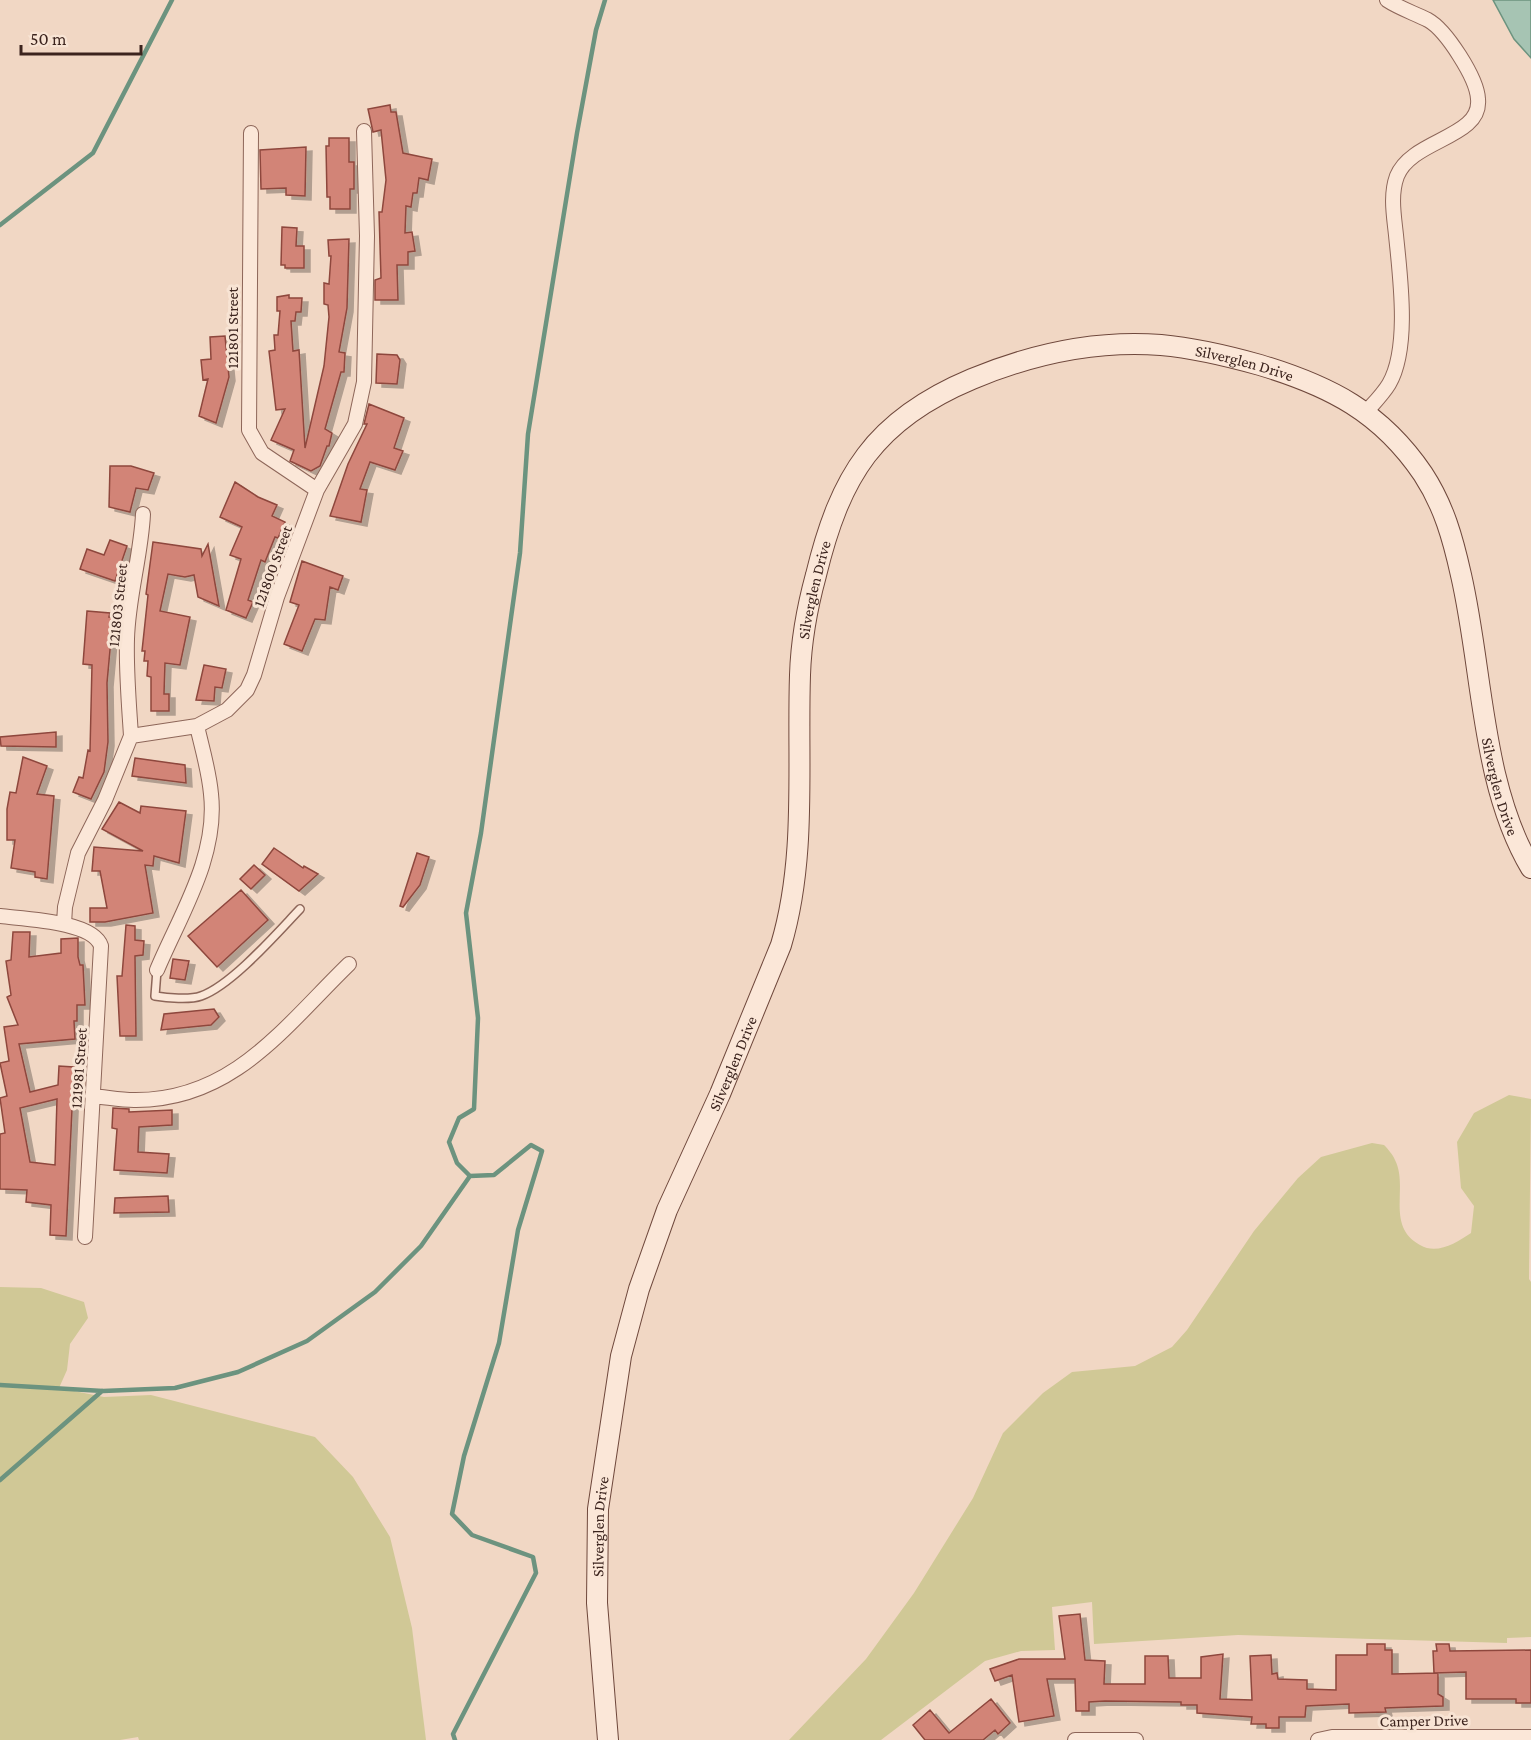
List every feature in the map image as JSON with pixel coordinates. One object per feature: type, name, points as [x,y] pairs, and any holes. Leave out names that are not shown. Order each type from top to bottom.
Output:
[{"type":"street","points":[[1366,412],[1389,383],[1399,349],[1401,325],[1393,208],[1398,175],[1410,158],[1421,149],[1465,127],[1477,113],[1479,101],[1477,91],[1452,44],[1438,28],[1387,0]]},
{"type":"street","name":"121800 Street","points":[[131,736],[197,726],[227,710],[247,690],[254,675],[277,597],[317,490],[350,436],[359,409],[364,382],[367,236],[364,131]]},
{"type":"street","name":"121801 Street","points":[[251,133],[247,421],[252,438],[262,453],[317,490]]},
{"type":"street","name":"Silverglen Drive","points":[[608,1740],[597,1603],[598,1509],[621,1356],[639,1289],[667,1210],[720,1094],[772,970],[788,924],[795,868],[800,674],[807,611],[831,519],[846,483],[871,448],[893,424],[922,404],[984,374],[1023,361],[1087,347],[1125,343],[1188,349],[1236,358],[1311,382],[1346,398],[1366,412],[1411,458],[1436,495],[1444,514],[1465,593],[1502,797],[1516,839],[1531,868]]},
{"type":"street","name":"121803 Street","points":[[131,736],[127,639],[132,593],[142,542],[143,514]]},
{"type":"street","points":[[157,970],[197,880],[208,843],[211,795],[197,726]]},
{"type":"street","points":[[63,924],[78,853],[105,800],[131,736]]},
{"type":"street","name":"121981 Street","points":[[0,916],[63,924],[93,935],[100,942],[102,951],[85,1237]]},
{"type":"street","points":[[92,1096],[134,1100],[164,1098],[216,1082],[238,1070],[268,1046],[349,964]]},
{"type":"street","name":"Camper Drive","points":[[1318,1740],[1531,1737]]},
{"type":"street","points":[[1075,1740],[1136,1740]]},
{"type":"lane","points":[[157,970],[155,996],[198,997],[205,995],[233,975],[300,909]]},
{"type":"shaded area","points":[[1493,0],[1531,0],[1531,58],[1514,39]]},
{"type":"shaded area","points":[[1509,1095],[1531,1099],[1529,1279],[1531,1282],[1531,1637],[1507,1638],[1507,1643],[1238,1635],[1094,1644],[1092,1602],[1052,1607],[1055,1650],[1021,1651],[985,1661],[881,1740],[789,1740],[866,1659],[914,1593],[973,1498],[1003,1433],[1043,1393],[1072,1372],[1135,1366],[1172,1347],[1187,1330],[1254,1231],[1298,1178],[1321,1157],[1372,1143],[1384,1145],[1393,1156],[1399,1171],[1400,1217],[1409,1237],[1426,1248],[1433,1249],[1453,1244],[1465,1237],[1471,1233],[1474,1206],[1461,1188],[1457,1142],[1474,1113]]},
{"type":"shaded area","points":[[0,1287],[41,1288],[84,1302],[88,1318],[70,1344],[67,1370],[59,1388],[104,1397],[151,1395],[315,1437],[353,1477],[390,1537],[412,1628],[426,1740],[139,1740],[138,1737],[120,1740],[0,1740]]},
{"type":"building","points":[[390,105],[391,112],[396,112],[403,153],[432,159],[428,180],[419,178],[417,193],[413,193],[411,207],[406,206],[405,233],[412,232],[415,251],[408,252],[408,265],[397,265],[398,300],[375,300],[375,280],[381,278],[379,212],[382,212],[386,180],[381,130],[373,132],[368,109]]},
{"type":"building","points":[[329,138],[349,138],[349,162],[354,162],[354,189],[350,189],[350,209],[330,209],[330,197],[327,197],[326,146],[329,146]]},
{"type":"building","points":[[306,147],[305,196],[286,195],[286,188],[261,189],[260,150]]},
{"type":"building","points":[[282,227],[297,228],[296,246],[304,246],[304,268],[285,268],[285,265],[281,265]]},
{"type":"building","points":[[349,239],[347,308],[339,352],[345,353],[344,372],[341,372],[325,429],[332,433],[329,446],[327,446],[320,466],[311,471],[290,461],[294,450],[271,440],[285,409],[276,410],[269,351],[275,350],[274,335],[278,335],[280,311],[277,311],[277,297],[289,295],[289,298],[302,298],[301,312],[296,312],[295,321],[291,321],[293,351],[299,350],[305,448],[324,366],[329,317],[328,305],[324,304],[324,283],[329,284],[331,256],[329,256],[328,240]]},
{"type":"building","points":[[225,336],[229,377],[216,423],[199,416],[208,379],[203,380],[201,360],[211,359],[210,337]]},
{"type":"building","points":[[377,354],[397,355],[400,360],[397,384],[376,383]]},
{"type":"building","points":[[369,404],[404,418],[394,448],[403,451],[395,470],[370,462],[360,489],[367,490],[361,522],[330,516],[348,464],[367,424],[364,424]]},
{"type":"building","points":[[110,466],[131,466],[154,473],[148,490],[136,488],[130,512],[109,507]]},
{"type":"building","points":[[235,482],[258,497],[277,505],[272,516],[285,522],[278,538],[275,537],[265,562],[261,560],[248,600],[253,602],[246,618],[226,610],[241,559],[230,555],[242,527],[220,517]]},
{"type":"building","points":[[110,540],[127,546],[115,581],[80,569],[87,549],[104,555]]},
{"type":"building","points":[[153,542],[201,549],[202,556],[208,544],[219,606],[198,597],[194,575],[185,577],[168,574],[160,611],[190,617],[180,665],[165,663],[164,694],[169,694],[169,711],[151,711],[151,677],[147,676],[148,661],[144,661],[145,651],[142,651]]},
{"type":"building","points":[[302,561],[343,576],[338,590],[330,587],[325,620],[315,619],[302,651],[284,644],[299,605],[290,602]]},
{"type":"building","points":[[87,611],[110,613],[109,617],[113,617],[107,683],[108,742],[104,772],[91,799],[73,792],[79,777],[83,778],[88,750],[90,751],[92,665],[83,664]]},
{"type":"building","points":[[204,665],[226,669],[222,688],[215,687],[214,701],[196,700]]},
{"type":"building","points":[[56,732],[56,747],[1,746],[0,737]]},
{"type":"building","points":[[23,757],[47,766],[37,794],[54,796],[47,879],[35,877],[35,872],[11,868],[15,840],[7,840],[7,809],[10,792],[16,793]]},
{"type":"building","points":[[135,758],[185,765],[186,783],[132,776]]},
{"type":"building","points":[[119,802],[140,813],[141,806],[186,811],[179,863],[154,856],[153,866],[145,865],[153,913],[105,922],[90,922],[90,908],[107,908],[100,871],[92,871],[94,847],[143,851],[102,829]]},
{"type":"building","points":[[274,848],[303,868],[304,866],[318,874],[299,891],[262,864]]},
{"type":"building","points":[[417,853],[429,857],[420,885],[403,907],[400,906]]},
{"type":"building","points":[[254,865],[265,875],[251,889],[240,879]]},
{"type":"building","points":[[241,890],[268,920],[217,967],[188,936]]},
{"type":"building","points":[[126,925],[135,926],[135,940],[144,941],[143,955],[135,956],[136,1036],[120,1036],[117,976],[122,976]]},
{"type":"building","points":[[13,932],[30,932],[29,957],[61,953],[61,939],[78,938],[78,957],[80,965],[83,965],[85,1005],[77,1005],[77,1021],[74,1021],[75,1039],[19,1044],[30,1092],[58,1085],[59,1066],[74,1067],[66,1236],[50,1235],[51,1205],[26,1202],[27,1190],[0,1189],[0,1134],[5,1133],[0,1098],[7,1096],[0,1063],[9,1061],[4,1027],[18,1025],[7,997],[11,995],[6,961],[11,960]],"holes":[[[57,1099],[55,1165],[30,1162],[20,1108]]]},
{"type":"building","points":[[173,959],[189,961],[185,980],[170,978]]},
{"type":"building","points":[[214,1009],[219,1017],[211,1025],[161,1030],[164,1014]]},
{"type":"building","points":[[113,1108],[129,1109],[129,1112],[172,1110],[172,1125],[139,1127],[138,1152],[169,1154],[167,1173],[114,1170],[117,1129],[112,1128]]},
{"type":"building","points":[[168,1196],[169,1212],[114,1213],[115,1198]]},
{"type":"building","points":[[1080,1614],[1085,1660],[1105,1661],[1104,1684],[1145,1684],[1145,1656],[1168,1656],[1169,1678],[1201,1678],[1201,1657],[1223,1654],[1220,1699],[1252,1700],[1250,1656],[1271,1655],[1272,1674],[1277,1673],[1278,1679],[1307,1680],[1307,1689],[1336,1690],[1336,1655],[1367,1655],[1367,1644],[1385,1644],[1385,1650],[1392,1650],[1392,1674],[1438,1673],[1438,1694],[1443,1697],[1443,1706],[1385,1708],[1386,1712],[1349,1713],[1349,1704],[1306,1706],[1305,1717],[1279,1717],[1279,1728],[1266,1728],[1266,1724],[1251,1724],[1252,1717],[1197,1713],[1197,1705],[1181,1705],[1181,1702],[1089,1702],[1089,1711],[1076,1711],[1075,1679],[1047,1679],[1054,1716],[1019,1722],[1012,1675],[995,1681],[990,1669],[1019,1659],[1065,1659],[1059,1616]]},
{"type":"building","points":[[1436,1644],[1449,1644],[1450,1651],[1531,1650],[1531,1703],[1516,1703],[1516,1699],[1466,1699],[1466,1672],[1434,1673],[1433,1651],[1437,1651]]},
{"type":"building","points":[[991,1699],[1010,1723],[998,1734],[995,1730],[983,1740],[925,1740],[913,1725],[930,1710],[949,1733]]},
{"type":"waterway","points":[[0,225],[93,153],[172,0]]},
{"type":"waterway","points":[[455,1740],[453,1734],[536,1573],[533,1557],[472,1535],[452,1514],[464,1456],[499,1343],[518,1230],[542,1151],[531,1145],[494,1175],[470,1176],[457,1163],[449,1142],[459,1118],[474,1109],[478,1018],[466,913],[481,833],[520,553],[528,434],[577,133],[596,30],[605,0]]},
{"type":"waterway","points":[[0,1385],[103,1391],[175,1388],[238,1372],[307,1341],[375,1292],[421,1246],[470,1176]]},
{"type":"waterway","points":[[0,1480],[102,1391]]}]
